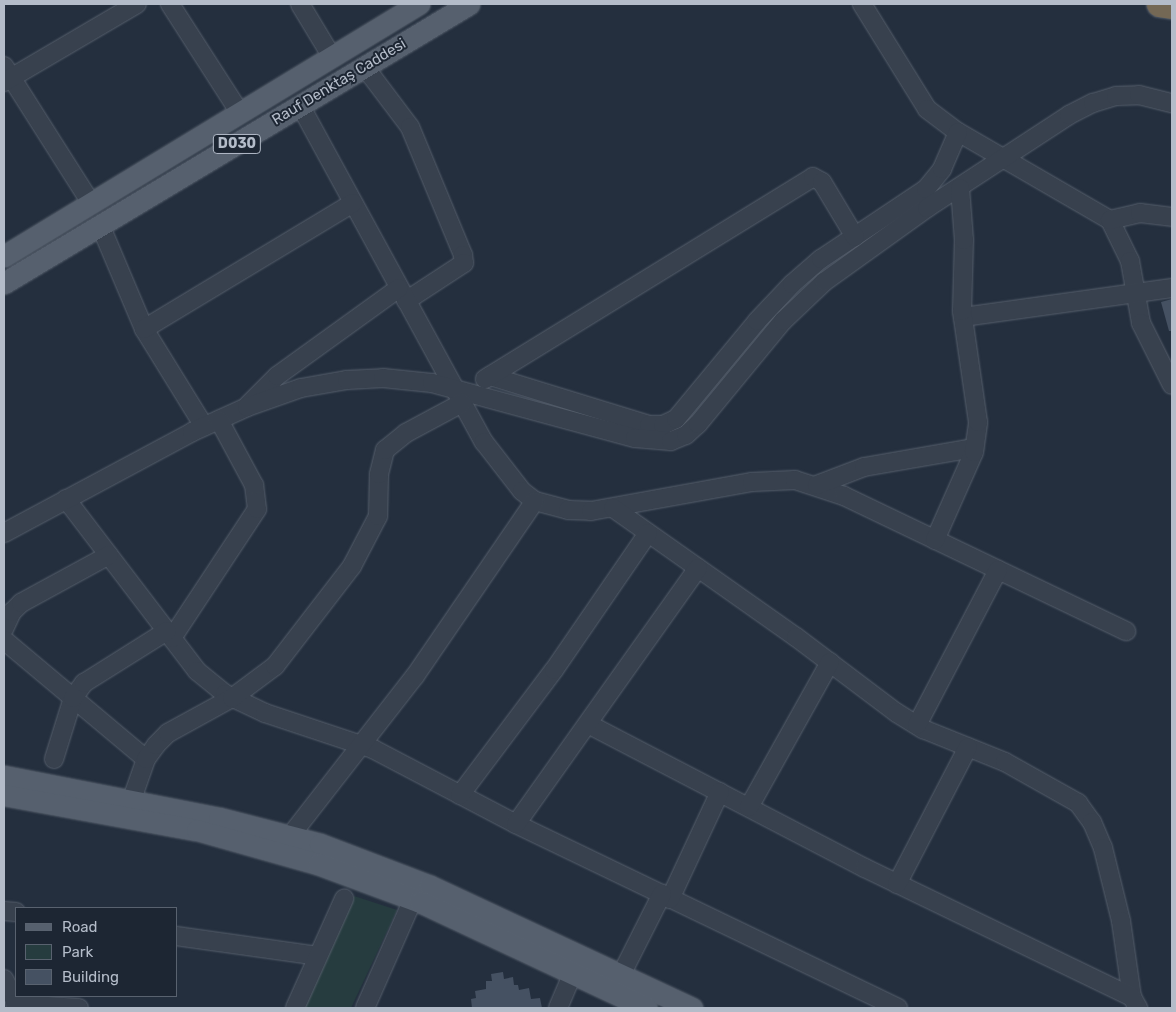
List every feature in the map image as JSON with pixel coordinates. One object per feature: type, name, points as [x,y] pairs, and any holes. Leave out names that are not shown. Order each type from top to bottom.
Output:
[{"type":"highway","points":[[1159,4],[1172,6]]},
{"type":"main road","name":"Rauf Denktaş Caddesi","points":[[4,283],[101,227],[364,66],[470,4]]},
{"type":"main road","name":"Rauf Denktaş Caddesi","points":[[4,256],[332,57],[414,5]]},
{"type":"main road","points":[[4,776],[132,799],[291,835],[430,886],[692,1008]]},
{"type":"main road","points":[[4,795],[206,833],[318,864],[413,899],[646,1008]]},
{"type":"street","points":[[91,203],[6,75],[137,4]]},
{"type":"street","points":[[170,4],[240,113]]},
{"type":"street","points":[[300,4],[332,57]]},
{"type":"street","points":[[862,4],[927,109],[958,132],[1007,158],[1110,220],[1130,261],[1141,323],[1172,385]]},
{"type":"street","points":[[247,407],[277,376],[403,294],[464,263],[463,255],[410,127],[364,66]]},
{"type":"street","points":[[4,533],[212,423],[247,407],[301,388],[347,380],[382,378],[460,394],[635,438],[671,441],[686,435],[698,424],[783,321],[824,282],[960,188],[1069,115],[1093,103],[1116,96],[1139,95],[1172,103]]},
{"type":"street","points":[[300,105],[460,394],[511,478],[536,501],[568,510],[613,508],[770,479],[817,485],[1126,632]]},
{"type":"street","points":[[490,376],[649,425],[663,425],[676,419],[757,321],[792,284],[821,258],[926,189],[942,168],[958,132]]},
{"type":"street","points":[[132,799],[146,759],[168,733],[232,698],[275,666],[352,566],[378,516],[379,474],[385,450],[406,433],[460,394],[813,177],[822,182],[855,236]]},
{"type":"street","points":[[935,540],[974,448],[978,409],[963,317],[960,188]]},
{"type":"street","points":[[144,329],[353,203]]},
{"type":"street","points":[[1110,220],[1140,213],[1172,216]]},
{"type":"street","points":[[54,759],[73,698],[84,683],[170,635],[256,509],[254,484],[144,329],[101,227]]},
{"type":"street","points":[[963,317],[1172,288]]},
{"type":"street","points":[[817,485],[864,467],[974,448]]},
{"type":"street","points":[[66,499],[197,671],[232,698],[265,713],[362,744],[516,824],[898,1008]]},
{"type":"street","points":[[291,835],[415,676],[536,501]]},
{"type":"street","points":[[613,508],[917,725],[1056,788],[1078,803],[1092,822],[1103,848],[1121,921],[1135,1003]]},
{"type":"street","points":[[460,795],[554,670],[648,533]]},
{"type":"street","points":[[4,629],[12,612],[21,603],[109,555]]},
{"type":"street","points":[[516,824],[698,568]]},
{"type":"street","points":[[917,725],[998,570]]},
{"type":"street","points":[[4,640],[146,759]]},
{"type":"street","points":[[750,807],[830,662]]},
{"type":"street","points":[[588,724],[898,884],[1135,1003]]},
{"type":"street","points":[[898,884],[968,747]]},
{"type":"street","points":[[621,975],[666,897],[720,792]]},
{"type":"street","points":[[295,1008],[344,899]]},
{"type":"street","points":[[368,1008],[413,899]]},
{"type":"street","points":[[178,936],[318,956]]},
{"type":"street","points":[[558,1008],[573,973]]},
{"type":"street","points":[[4,979],[17,1006],[79,1008]]},
{"type":"green space","points":[[354,896],[397,910],[351,1008],[304,1008]]},
{"type":"building","points":[[1172,299],[1172,331],[1169,331],[1161,302]]},
{"type":"building","points":[[503,972],[504,979],[513,977],[514,985],[518,985],[519,990],[529,988],[531,999],[540,998],[542,1008],[472,1008],[471,999],[476,998],[475,991],[486,989],[486,981],[492,981],[491,974]]}]
